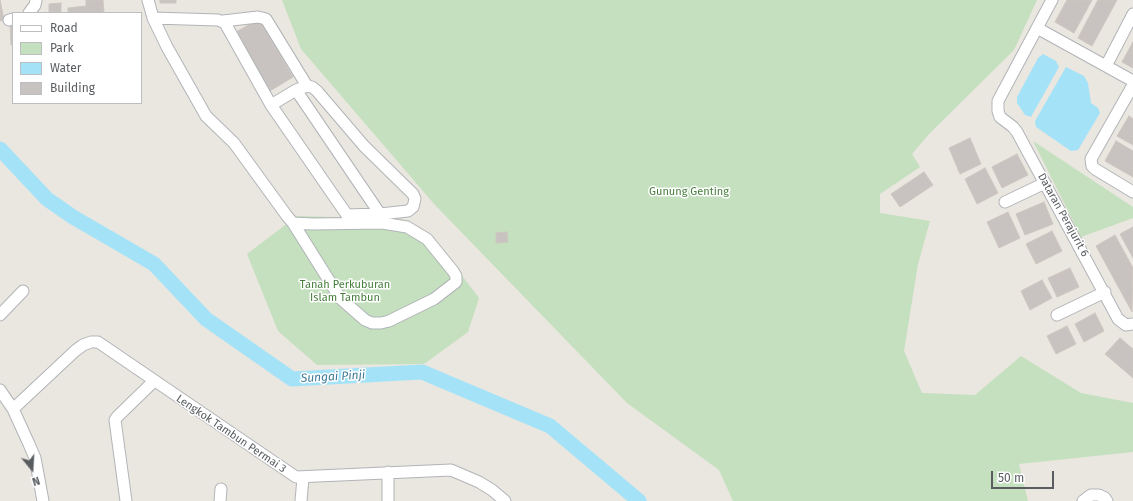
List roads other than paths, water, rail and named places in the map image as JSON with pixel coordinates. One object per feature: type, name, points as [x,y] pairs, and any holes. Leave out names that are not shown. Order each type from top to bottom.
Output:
[{"type":"street","points":[[30,12],[35,5],[36,0]]},
{"type":"street","points":[[148,0],[153,18],[167,47],[206,116],[234,143],[293,223],[340,298],[365,320],[372,323],[381,323],[389,321],[434,299],[456,282],[456,276],[453,271],[427,239],[407,227],[382,223],[293,223]]},
{"type":"street","points":[[1052,0],[1037,28],[1133,81]]},
{"type":"street","points":[[1106,66],[1133,14]]},
{"type":"street","points":[[153,18],[223,21],[258,17],[266,20],[302,88],[380,214]]},
{"type":"street","points":[[223,21],[271,105],[347,215],[408,211],[413,207],[415,203],[413,194],[364,146],[312,87],[302,88],[271,105]]},
{"type":"street","name":"Dataran Perajurit 6","points":[[1037,28],[998,101],[998,111],[1000,117],[1017,132],[1120,321],[1126,325],[1133,324]]},
{"type":"street","points":[[1133,85],[1129,101],[1092,155],[1091,162],[1095,169],[1133,192]]},
{"type":"street","points":[[1005,202],[1045,183]]},
{"type":"street","points":[[0,314],[22,291]]},
{"type":"street","points":[[1057,315],[1105,292]]},
{"type":"street","name":"Lengkok Tambun Permai 3","points":[[13,409],[75,351],[83,345],[91,342],[98,342],[296,477],[303,478],[388,472],[451,470],[479,482],[492,490],[505,501]]},
{"type":"street","points":[[126,501],[115,420],[154,381]]},
{"type":"street","points":[[0,390],[13,409],[35,458],[43,501]]},
{"type":"street","points":[[388,472],[388,501]]},
{"type":"street","points":[[301,501],[303,478]]},
{"type":"street","points":[[220,501],[221,489]]},
{"type":"street","points":[[1083,501],[1091,495],[1099,495],[1108,501]]},
{"type":"water","points":[[1043,54],[1056,61],[1059,67],[1031,117],[1025,115],[1017,103],[1017,97],[1038,58]]},
{"type":"water","points":[[1066,67],[1084,76],[1088,83],[1091,103],[1098,108],[1100,113],[1078,150],[1071,151],[1036,127],[1035,121]]},
{"type":"waterway","name":"Sungai Pinji","points":[[0,149],[47,199],[73,217],[154,264],[206,319],[292,379],[422,372],[550,426],[639,501]]},
{"type":"park label","name":"Gunung Genting","points":[[689,192]]},
{"type":"park label","name":"Tanah Perkuburan Islam Tambun","points":[[345,291]]}]
